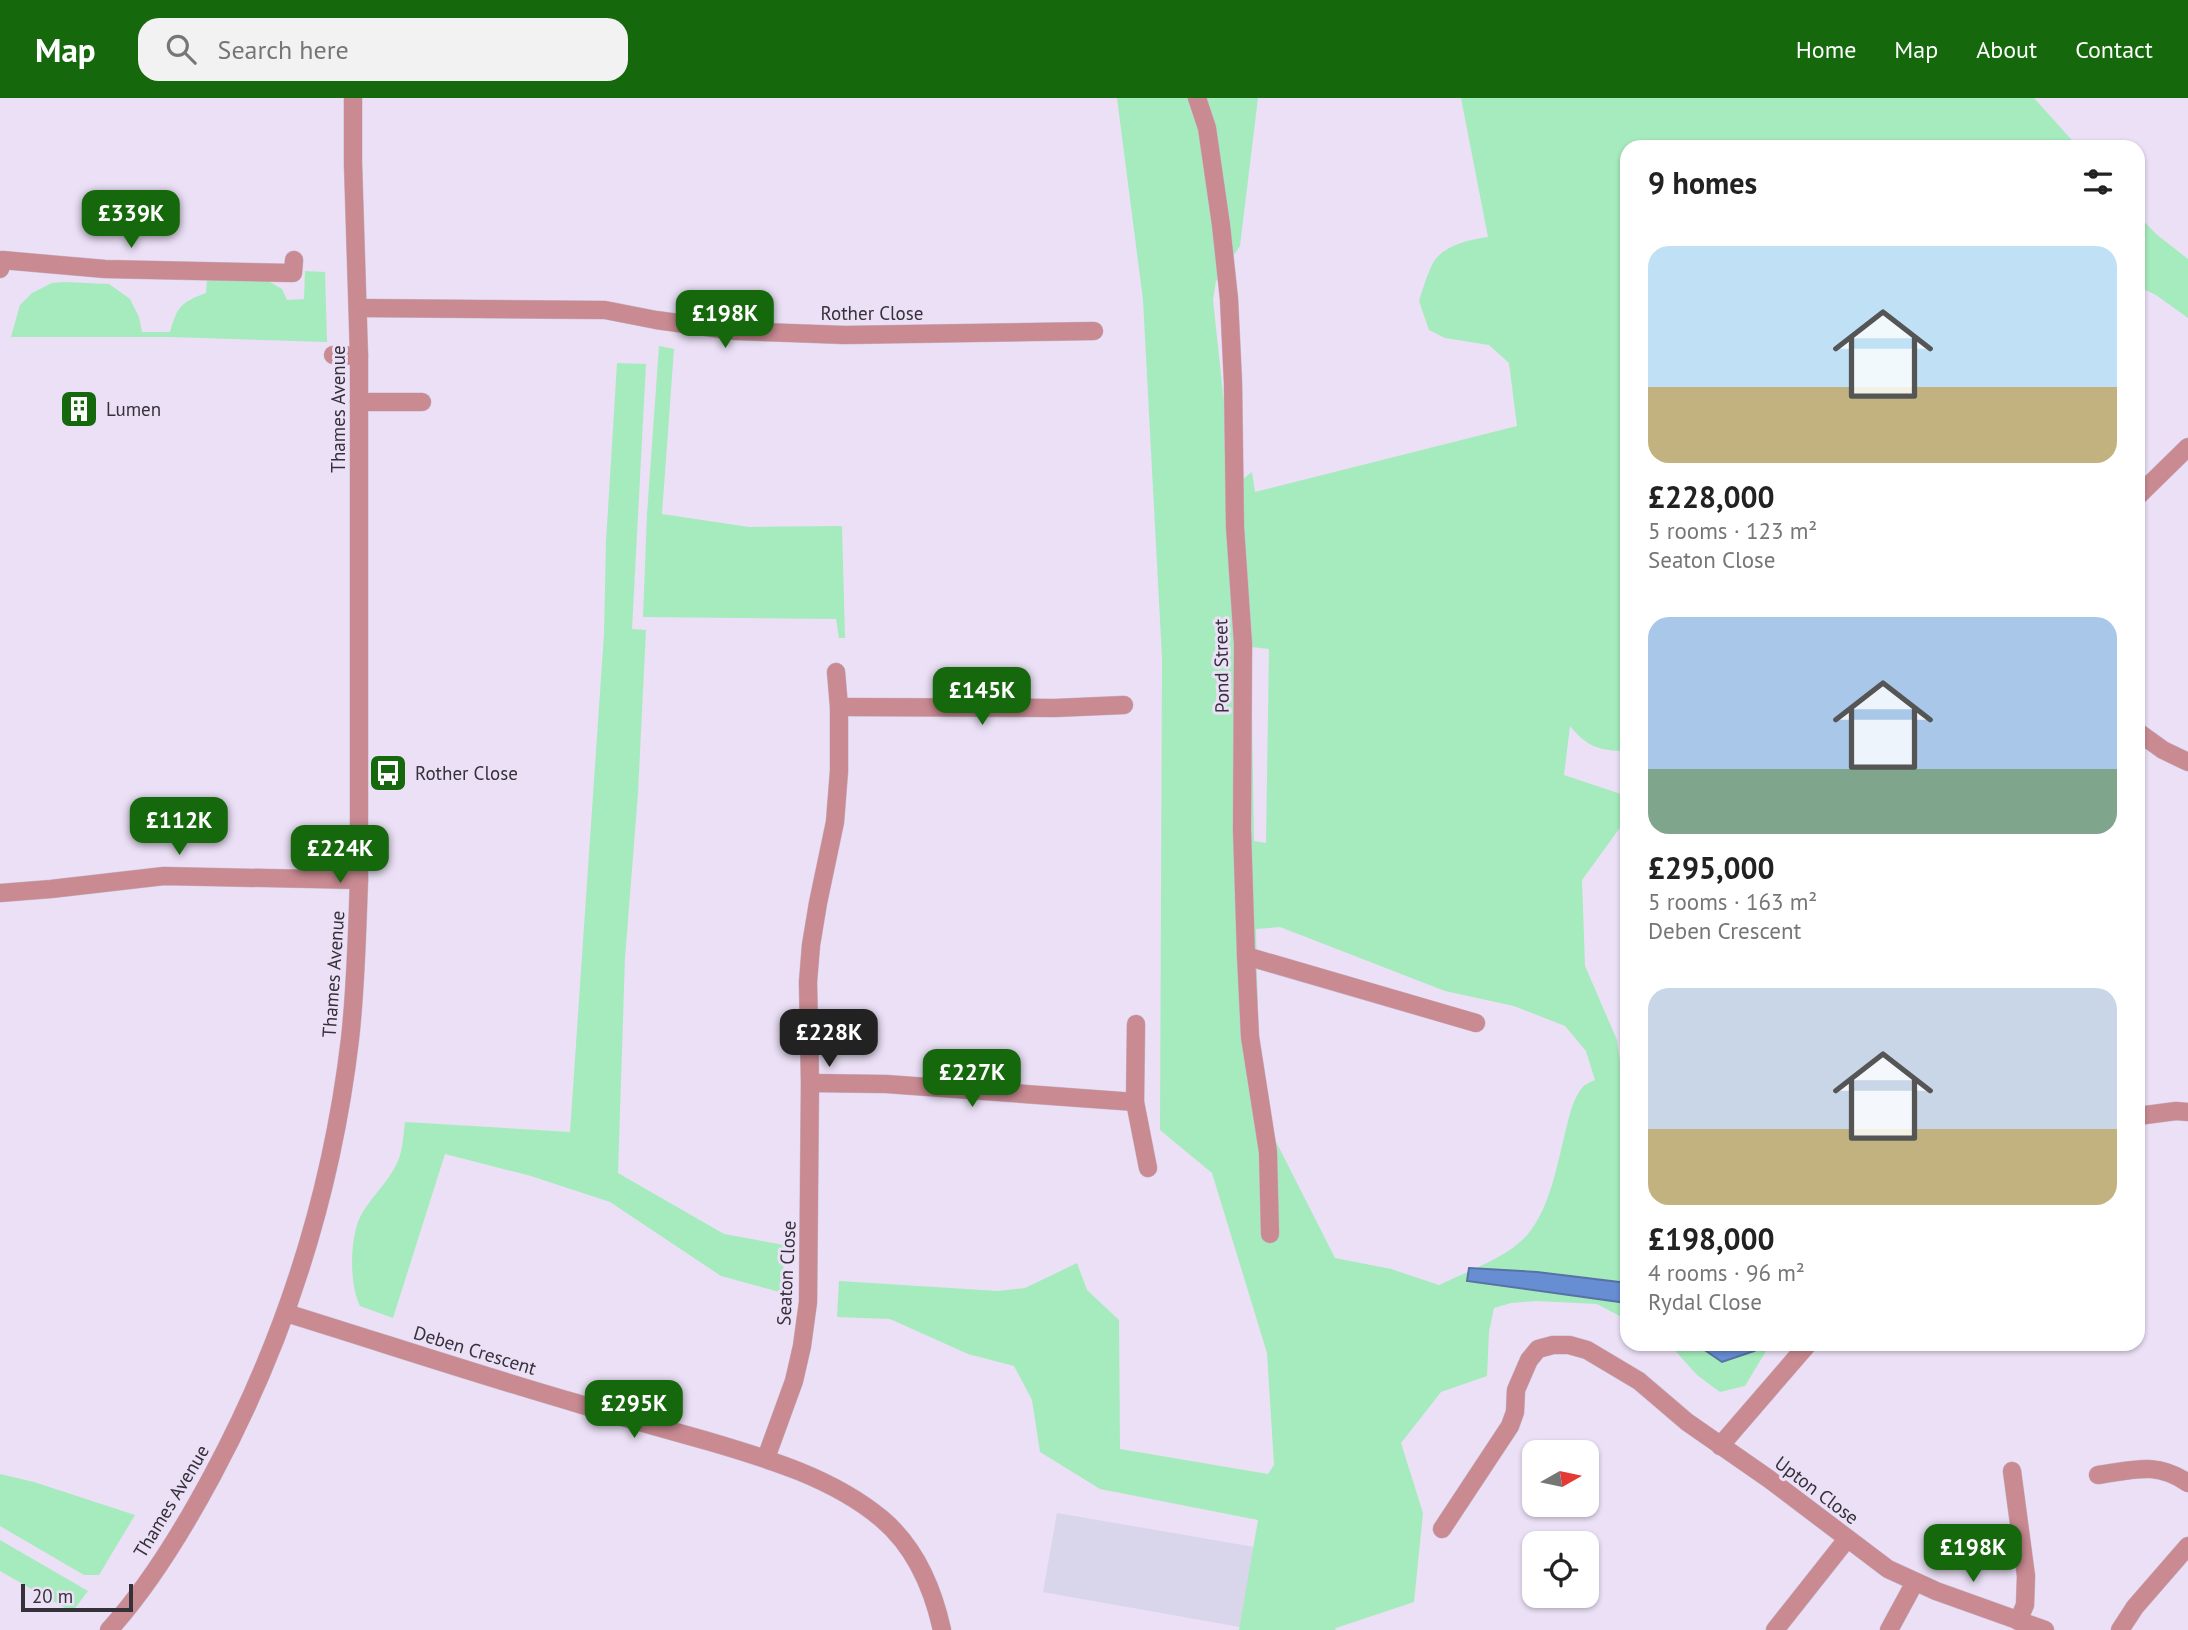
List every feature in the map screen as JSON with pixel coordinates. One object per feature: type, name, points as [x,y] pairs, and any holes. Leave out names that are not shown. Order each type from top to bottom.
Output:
[{"type":"street","name":"Thames Avenue","points":[[109,1630],[131,1605],[196,1505],[249,1402],[286,1313],[316,1220],[336,1127],[352,1016],[359,880],[359,308],[353,98]]},
{"type":"street","name":"Pond Street","points":[[1197,98],[1207,128],[1230,311],[1235,527],[1243,643],[1242,829],[1246,956],[1250,1037],[1268,1152],[1270,1234]]},
{"type":"street","points":[[0,269],[2,260],[105,268],[294,266]]},
{"type":"street","name":"Rother Close","points":[[359,308],[605,310],[679,324],[736,331],[831,335],[1094,331]]},
{"type":"street","points":[[333,355],[359,356]]},
{"type":"street","points":[[359,402],[422,402]]},
{"type":"street","points":[[2145,489],[2188,447]]},
{"type":"street","name":"Seaton Close","points":[[766,1458],[794,1381],[808,1302],[808,982],[818,903],[835,822],[839,771],[836,672]]},
{"type":"street","points":[[839,707],[1055,708],[1124,705]]},
{"type":"street","points":[[2145,737],[2163,750],[2188,762]]},
{"type":"street","points":[[0,893],[51,890],[164,876],[359,880]]},
{"type":"street","points":[[1246,956],[1476,1023]]},
{"type":"street","points":[[1136,1024],[1135,1101],[1148,1168]]},
{"type":"street","points":[[810,1083],[886,1084],[1135,1101]]},
{"type":"street","points":[[2145,1114],[2188,1112]]},
{"type":"street","name":"Deben Crescent","points":[[286,1313],[572,1402],[766,1458],[805,1474],[848,1496],[883,1520],[912,1554],[923,1573],[938,1611],[942,1630]]},
{"type":"street","name":"Upton Close","points":[[1441,1530],[1510,1426],[1515,1412],[1516,1390],[1528,1360],[1538,1349],[1569,1345],[1587,1350],[1639,1381],[1687,1422],[1769,1479],[1888,1569],[1936,1591],[2045,1630]]},
{"type":"street","points":[[1720,1446],[1802,1351]]},
{"type":"street","points":[[2098,1475],[2162,1469],[2188,1483]]},
{"type":"street","points":[[2012,1471],[2026,1576],[2025,1605],[2018,1620]]},
{"type":"street","points":[[1775,1630],[1847,1539]]},
{"type":"street","points":[[2120,1630],[2134,1607],[2188,1546]]},
{"type":"street","points":[[1889,1630],[1915,1582]]},
{"type":"shaded area","points":[[1057,1513],[1254,1547],[1240,1627],[1043,1592]]},
{"type":"green space","points":[[1117,98],[1258,98],[1240,246],[1216,281],[1213,300],[1233,487],[1252,472],[1255,492],[1517,426],[1509,363],[1489,345],[1445,338],[1429,330],[1419,301],[1437,257],[1457,244],[1488,237],[1461,98],[2034,98],[2072,140],[1620,140],[1620,751],[1588,743],[1570,726],[1564,775],[1620,794],[1620,828],[1582,880],[1585,966],[1617,1040],[1620,1062],[1620,1316],[1597,1304],[1536,1301],[1511,1303],[1494,1308],[1489,1332],[1487,1376],[1441,1392],[1401,1443],[1423,1513],[1414,1602],[1335,1630],[1239,1630],[1258,1520],[1100,1489],[1040,1452],[1032,1400],[1014,1366],[968,1354],[890,1319],[837,1317],[839,1281],[998,1291],[1025,1288],[1077,1263],[1087,1290],[1119,1320],[1120,1449],[1268,1474],[1274,1465],[1267,1353],[1212,1173],[1160,1130],[1162,658],[1143,300]],"holes":[[[1251,647],[1269,649],[1266,843],[1254,841]],[[1280,927],[1445,991],[1514,1006],[1565,1026],[1586,1051],[1595,1080],[1583,1087],[1573,1104],[1552,1186],[1542,1211],[1528,1234],[1510,1250],[1439,1285],[1391,1269],[1335,1258],[1255,1100],[1259,1058],[1256,929]]]},
{"type":"green space","points":[[2145,222],[2188,259],[2188,318],[2145,290]]},
{"type":"green space","points":[[305,271],[325,272],[327,342],[170,337],[11,337],[20,305],[32,293],[52,283],[109,284],[130,299],[139,317],[142,332],[170,332],[181,307],[206,293],[207,280],[268,281],[282,289],[287,300],[304,299]]},
{"type":"green space","points":[[659,346],[674,349],[662,514],[749,527],[842,526],[845,638],[839,638],[836,619],[643,617]]},
{"type":"green space","points":[[617,363],[646,364],[632,629],[646,630],[638,793],[625,958],[618,1173],[724,1234],[784,1245],[783,1293],[721,1276],[610,1202],[531,1176],[445,1154],[393,1318],[360,1306],[354,1288],[352,1255],[360,1217],[392,1173],[398,1160],[405,1122],[570,1132],[604,634],[606,542]]},
{"type":"green space","points":[[1675,1351],[1766,1351],[1745,1386],[1720,1392],[1697,1375]]},
{"type":"green space","points":[[0,1474],[34,1482],[135,1515],[99,1575],[84,1575],[0,1526]]},
{"type":"green space","points":[[0,1540],[88,1591],[72,1612],[0,1571]]},
{"type":"water","points":[[1469,1268],[1537,1272],[1620,1282],[1620,1302],[1467,1281]]},
{"type":"water","points":[[1706,1351],[1754,1351],[1722,1362]]},
{"type":"place","name":"Lumen","points":[[79,409]]},
{"type":"place","name":"Rother Close","points":[[388,773]]}]
